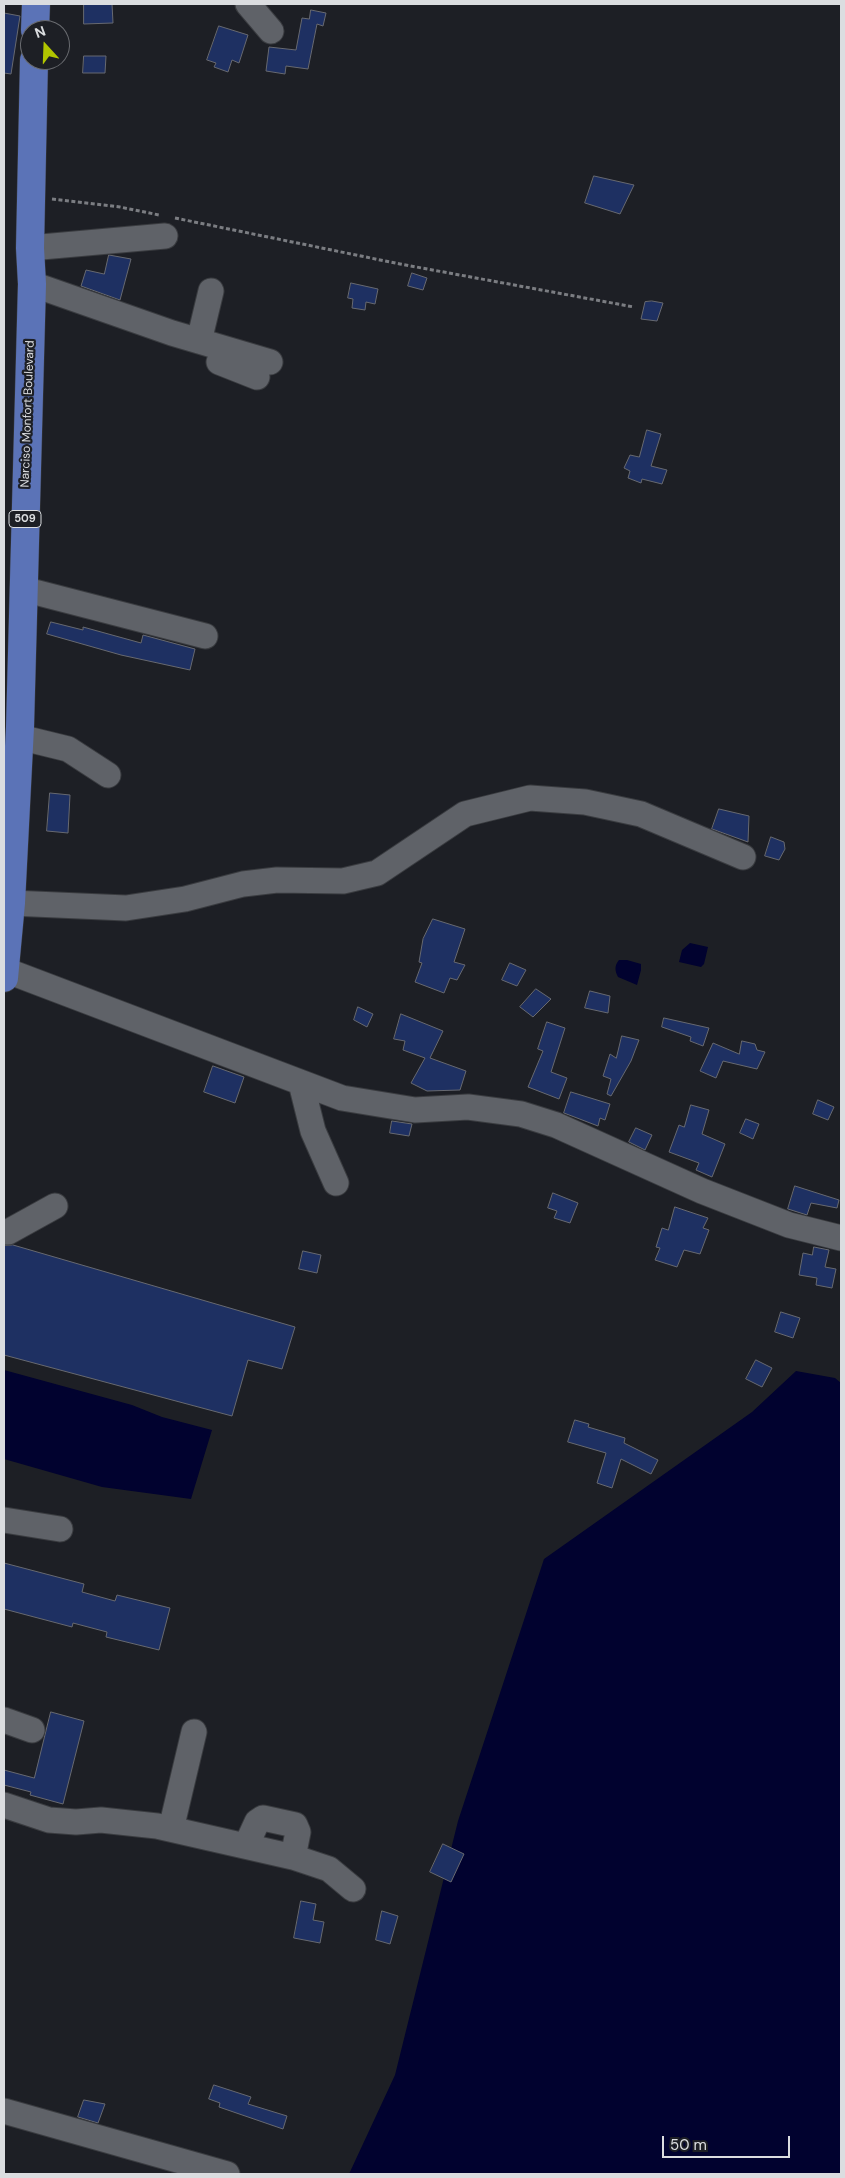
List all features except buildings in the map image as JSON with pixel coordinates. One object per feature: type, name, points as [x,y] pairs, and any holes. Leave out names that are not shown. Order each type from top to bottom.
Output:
[{"type":"main road","points":[[35,20],[36,4]]},
{"type":"main road","name":"Narciso Monfort Boulevard","points":[[4,974],[11,903],[8,852],[20,737],[31,293],[30,248],[34,70]]},
{"type":"street","points":[[248,4],[261,16],[270,31]]},
{"type":"street","points":[[30,248],[165,236]]},
{"type":"street","points":[[198,341],[211,291]]},
{"type":"street","points":[[31,293],[198,341],[263,370],[183,348],[31,293]]},
{"type":"street","points":[[23,589],[206,636]]},
{"type":"street","points":[[20,737],[68,749],[108,775]]},
{"type":"street","points":[[11,903],[126,908],[185,899],[243,884],[277,880],[343,881],[377,873],[464,814],[530,798],[585,802],[642,814],[743,857]]},
{"type":"street","points":[[4,974],[342,1098],[414,1110],[468,1107],[521,1114],[556,1125],[702,1191],[789,1225],[841,1238]]},
{"type":"street","points":[[301,1083],[313,1131],[336,1183]]},
{"type":"street","points":[[4,1232],[8,1232],[55,1206]]},
{"type":"street","points":[[4,1520],[60,1529]]},
{"type":"street","points":[[4,1720],[32,1730]]},
{"type":"street","points":[[171,1829],[194,1732]]},
{"type":"street","points":[[4,1804],[49,1820],[76,1822],[101,1820],[171,1829],[293,1857],[329,1869],[353,1889]]},
{"type":"street","points":[[4,2111],[227,2174]]},
{"type":"path","points":[[32,196],[120,207],[400,264],[634,307]]},
{"type":"water","points":[[690,943],[708,947],[704,964],[701,967],[679,962],[682,950]]},
{"type":"water","points":[[619,960],[641,964],[637,985],[618,977],[616,964]]},
{"type":"water","points":[[4,1370],[132,1405],[162,1417],[212,1430],[191,1499],[102,1487],[4,1459]]},
{"type":"water","points":[[796,1371],[835,1378],[841,1383],[841,2174],[349,2174],[395,2075],[458,1821],[544,1559],[752,1412]]}]
